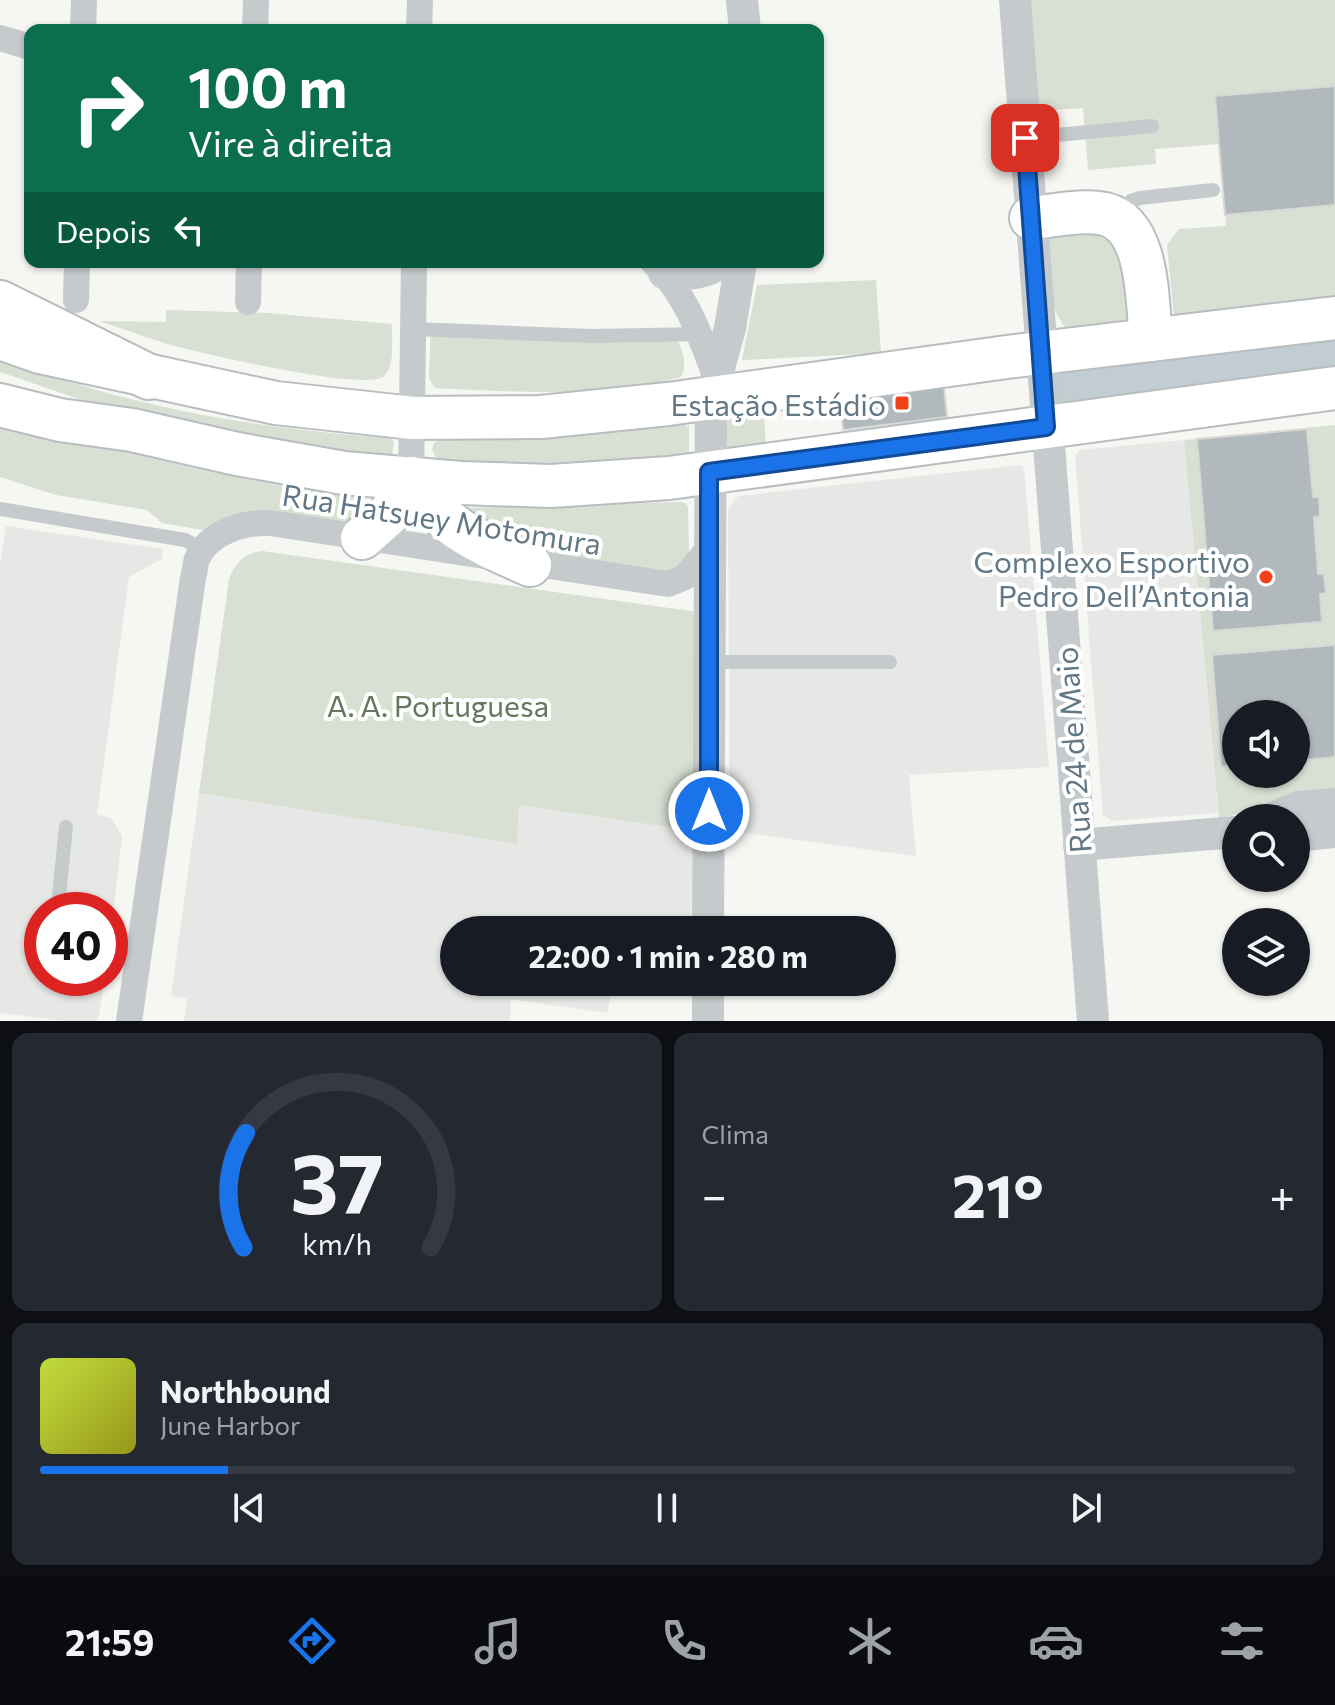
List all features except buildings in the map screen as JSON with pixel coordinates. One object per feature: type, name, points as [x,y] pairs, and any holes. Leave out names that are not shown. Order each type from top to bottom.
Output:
[{"type":"highway","points":[[0,303],[149,377]]},
{"type":"main road","points":[[1031,218],[1092,213],[1112,217],[1127,228],[1141,253],[1151,340]]},
{"type":"main road","points":[[0,338],[40,352],[276,403],[413,418],[541,417],[668,404],[713,387],[1042,362],[1151,340],[1335,318]]},
{"type":"main road","points":[[0,378],[132,430]]},
{"type":"main road","points":[[0,405],[60,420],[132,430],[344,473],[551,486],[592,485],[709,472],[1046,418],[1335,388]]},
{"type":"main road","points":[[362,538],[390,513],[411,478]]},
{"type":"main road","points":[[411,478],[427,504],[454,527],[530,565]]},
{"type":"street","points":[[83,24],[84,0]]},
{"type":"street","points":[[255,24],[256,0]]},
{"type":"street","points":[[419,24],[420,0]]},
{"type":"street","points":[[742,0],[744,24]]},
{"type":"street","name":"Rua 24 de Maio","points":[[1015,0],[1093,1021]]},
{"type":"street","points":[[0,38],[24,45]]},
{"type":"street","points":[[76,300],[77,268]]},
{"type":"street","points":[[248,302],[249,268]]},
{"type":"street","points":[[411,478],[414,268]]},
{"type":"street","points":[[659,268],[688,275],[711,268]]},
{"type":"street","points":[[659,268],[678,292],[700,334],[713,387]]},
{"type":"street","points":[[708,916],[709,472],[713,387],[730,328],[740,268]]},
{"type":"street","name":"Rua Hatsuey Motomura","points":[[204,550],[232,528],[256,522],[668,584],[685,577],[709,548]]},
{"type":"street","points":[[129,1021],[193,578],[197,559],[204,550]]},
{"type":"street","points":[[1310,806],[1335,804]]},
{"type":"street","points":[[1310,835],[1335,832]]},
{"type":"street","points":[[1079,845],[1222,833]]},
{"type":"street","points":[[708,996],[708,1021]]},
{"type":"lane","points":[[1025,138],[1152,126]]},
{"type":"lane","points":[[1112,217],[1131,201],[1140,198],[1213,190]]},
{"type":"lane","points":[[412,329],[592,336],[700,334]]},
{"type":"lane","points":[[0,509],[185,540],[204,550]]},
{"type":"lane","points":[[709,662],[890,662]]},
{"type":"lane","points":[[59,892],[66,827]]},
{"type":"lane","points":[[128,955],[138,960]]},
{"type":"shaded area","points":[[1184,440],[1218,813],[1112,821],[1103,815],[1075,456],[1080,450]]},
{"type":"shaded area","points":[[1021,465],[1024,468],[1049,767],[909,775],[916,856],[730,831],[728,510],[738,496]]},
{"type":"shaded area","points":[[6,526],[163,549],[162,559],[129,577],[97,814],[112,819],[122,836],[116,892],[24,892],[24,996],[102,996],[99,1016],[95,1021],[65,1021],[0,1013],[0,565]]},
{"type":"shaded area","points":[[199,793],[517,844],[519,805],[693,831],[691,916],[440,916],[440,996],[610,996],[607,1013],[511,999],[510,1021],[184,1021],[187,999],[171,996]]},
{"type":"green space","points":[[1030,0],[1335,0],[1335,299],[1174,317],[1167,245],[1179,229],[1226,226],[1219,144],[1155,149],[1156,164],[1088,170],[1083,108],[1038,111]]},
{"type":"green space","points":[[1098,226],[1121,239],[1131,324],[1068,330],[1056,311],[1049,285],[1047,257],[1050,234]]},
{"type":"green space","points":[[876,280],[881,353],[742,360],[757,285]]},
{"type":"green space","points":[[166,310],[268,313],[392,324],[390,367],[383,377],[369,380],[313,375],[181,348],[99,321],[166,322]]},
{"type":"green space","points":[[431,325],[674,332],[683,354],[684,366],[681,377],[590,391],[435,388],[429,379]]},
{"type":"green space","points":[[0,357],[96,390],[192,413],[290,428],[391,438],[394,442],[391,462],[126,415],[0,372]]},
{"type":"green space","points":[[764,412],[766,451],[727,453],[724,435],[729,417]]},
{"type":"green space","points":[[0,420],[216,473],[288,487],[355,495],[371,503],[360,525],[227,519],[203,530],[162,523],[147,510],[56,495],[0,477]]},
{"type":"green space","points":[[681,423],[689,427],[689,460],[586,472],[438,462],[432,449],[439,440],[575,435]]},
{"type":"green space","name":"Complexo Esportivo Pedro Dell’Antonia","points":[[1335,425],[1335,789],[1268,804],[1222,804],[1222,818],[1219,819],[1184,440]]},
{"type":"green space","points":[[680,502],[688,507],[689,559],[670,576],[529,555],[462,508]]},
{"type":"green space","name":"A. A. Portuguesa","points":[[262,551],[698,612],[693,831],[519,805],[517,844],[199,793],[229,579],[241,560]]},
{"type":"waterway","points":[[1073,388],[1335,353]]},
{"type":"place","name":"Estação Estádio","points":[[902,403]]},
{"type":"place","name":"Complexo Esportivo Pedro Dell’Antonia","points":[[1266,577]]},
{"type":"route","points":[[709,811],[709,472],[1046,427],[1025,138]]}]
